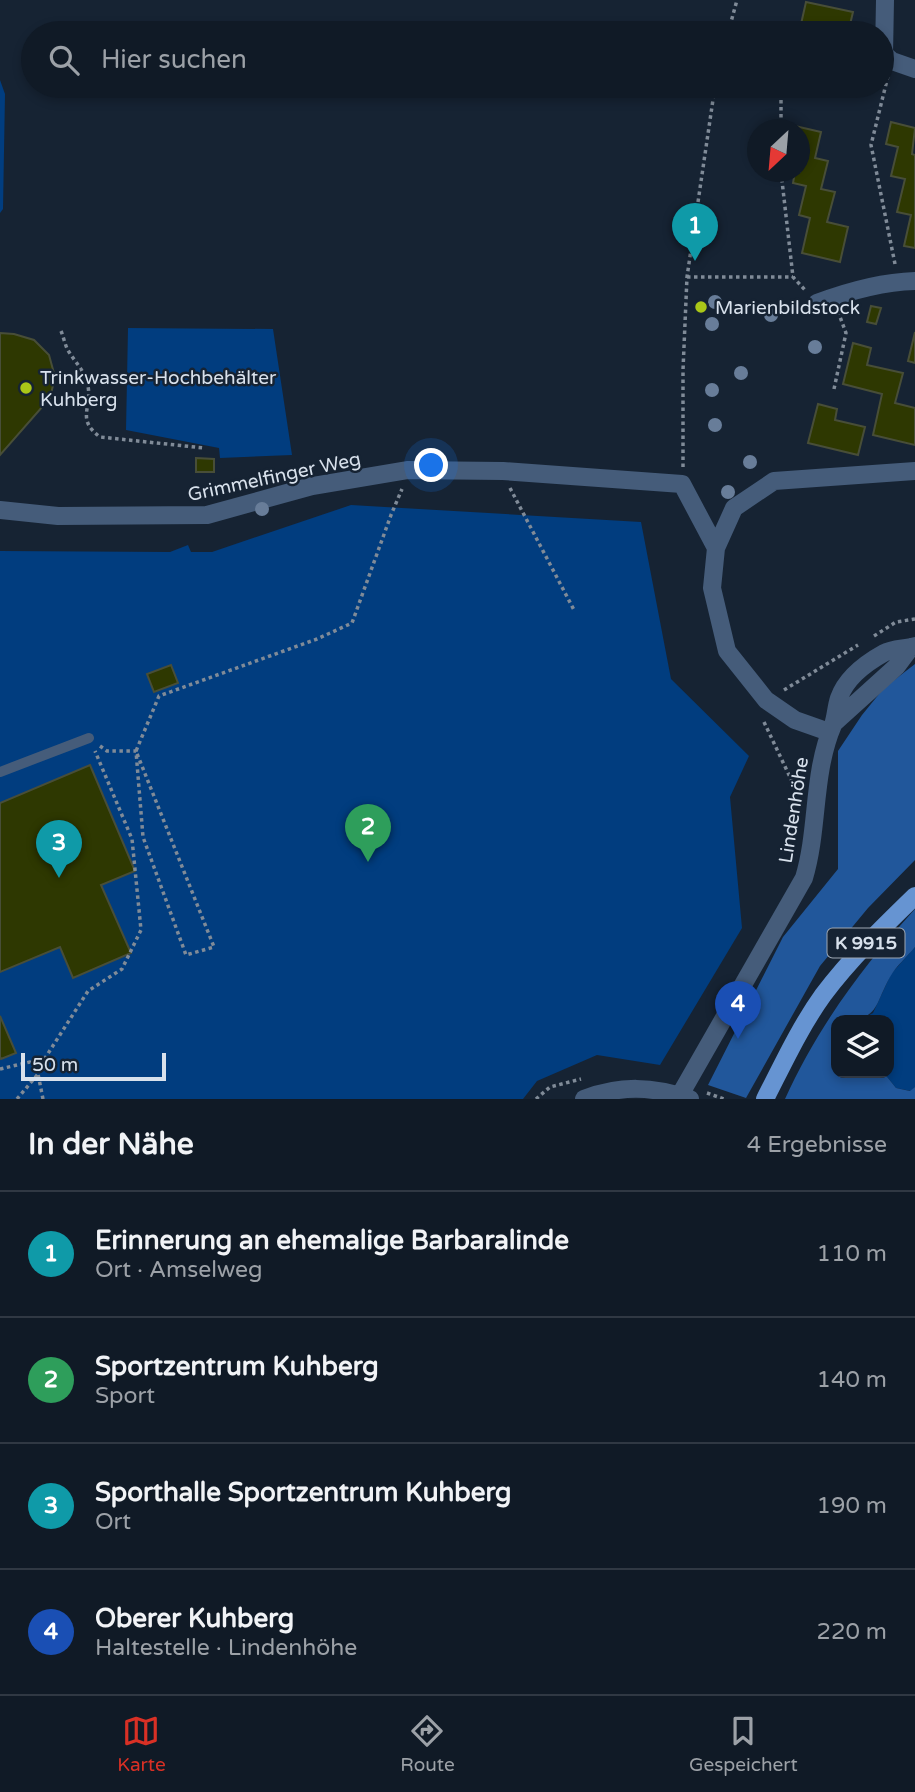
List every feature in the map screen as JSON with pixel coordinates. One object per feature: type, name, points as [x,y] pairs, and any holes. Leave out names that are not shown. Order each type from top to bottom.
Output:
[{"type":"main road","name":"K 9915","points":[[765,1099],[797,1036],[823,996],[866,943],[915,896]]},
{"type":"street","points":[[885,0],[885,21]]},
{"type":"street","points":[[894,62],[915,69]]},
{"type":"street","points":[[817,303],[853,290],[897,281],[915,281]]},
{"type":"street","name":"Grimmelfinger Weg","points":[[0,510],[58,516],[207,515],[312,486],[407,470],[503,471],[682,484]]},
{"type":"street","points":[[831,727],[795,720],[766,700],[727,651],[712,587],[716,548],[734,508],[774,481],[915,471]]},
{"type":"street","points":[[682,484],[716,548]]},
{"type":"street","name":"Lindenhöhe","points":[[686,1093],[804,878],[811,852],[817,785],[839,698],[848,681],[866,665],[887,651],[913,647]]},
{"type":"street","points":[[584,1099],[607,1090],[642,1088],[686,1093]]},
{"type":"lane","points":[[0,772],[89,738]]},
{"type":"path","points":[[731,21],[737,0]]},
{"type":"path","points":[[682,484],[687,277],[713,98]]},
{"type":"path","points":[[781,98],[781,119]]},
{"type":"path","points":[[883,98],[871,145],[894,256]]},
{"type":"path","points":[[781,182],[793,276],[817,303]]},
{"type":"path","points":[[687,277],[793,276]]},
{"type":"path","points":[[61,331],[67,350],[81,368],[89,387],[85,415],[89,429],[100,437],[204,448]]},
{"type":"path","points":[[834,389],[846,333]]},
{"type":"path","points":[[136,751],[214,947],[186,955],[144,837],[136,751],[159,696],[352,624],[407,470]]},
{"type":"path","points":[[503,471],[574,610]]},
{"type":"path","points":[[497,489],[525,491]]},
{"type":"path","points":[[392,491],[402,490]]},
{"type":"path","points":[[798,806],[798,794],[758,711],[766,700],[897,622],[915,620]]},
{"type":"path","points":[[89,738],[107,751],[136,751]]},
{"type":"path","points":[[43,1099],[38,1074],[40,1066],[88,991],[122,969],[141,930],[132,839],[89,738]]},
{"type":"path","points":[[132,839],[144,837]]},
{"type":"path","points":[[0,1069],[30,1062],[40,1066]]},
{"type":"path","points":[[17,1099],[38,1074]]},
{"type":"path","points":[[714,1096],[724,1099]]},
{"type":"shaded area","points":[[0,80],[5,94],[3,209],[0,213]]},
{"type":"shaded area","points":[[128,328],[273,329],[292,455],[220,458],[219,448],[126,430]]},
{"type":"shaded area","points":[[351,505],[641,522],[671,679],[749,756],[730,797],[742,928],[660,1065],[597,1055],[537,1081],[523,1099],[0,1099],[0,551],[170,552],[188,545],[191,552],[212,552]]},
{"type":"shaded area","points":[[915,664],[915,860],[868,908],[820,966],[746,1098],[708,1085],[783,937],[838,869],[838,751],[884,688]]},
{"type":"shaded area","points":[[915,909],[915,947],[892,973],[873,1011],[868,1015],[831,1015],[842,999]]},
{"type":"shaded area","points":[[915,947],[915,1087],[911,1091],[896,1088],[888,1078],[894,1078],[894,1015],[869,1015],[873,1013],[891,974]]},
{"type":"shaded area","points":[[831,1016],[831,1078],[888,1078],[896,1088],[910,1091],[915,1087],[915,1099],[785,1099]]},
{"type":"building","points":[[806,2],[853,12],[851,21],[802,21]]},
{"type":"building","points":[[891,122],[915,128],[912,154],[915,155],[915,248],[904,246],[911,215],[897,212],[905,179],[891,176],[898,147],[886,144]]},
{"type":"building","points":[[810,129],[821,132],[815,158],[828,161],[821,189],[835,192],[827,222],[848,227],[840,262],[802,253],[810,218],[799,215],[806,186],[793,183],[810,182]]},
{"type":"building","points":[[871,306],[881,308],[876,324],[867,322]]},
{"type":"building","points":[[915,332],[915,363],[908,361]]},
{"type":"building","name":"Trinkwasser-Hochbehälter Kuhberg","points":[[0,333],[34,340],[49,355],[55,377],[50,398],[0,455]]},
{"type":"building","points":[[853,343],[871,348],[867,365],[903,373],[895,403],[915,408],[915,445],[873,435],[882,394],[843,384]]},
{"type":"building","points":[[818,404],[837,409],[835,420],[865,427],[858,455],[808,443]]},
{"type":"building","points":[[196,458],[214,459],[214,472],[196,472]]},
{"type":"building","points":[[171,665],[178,683],[154,692],[147,674]]},
{"type":"building","points":[[90,765],[135,871],[101,885],[131,953],[73,978],[60,947],[0,972],[0,803]]},
{"type":"building","points":[[0,1016],[16,1053],[1,1059],[0,1057]]},
{"type":"place","name":"Erinnerung an ehemalige Barbaralinde","points":[[695,261]]},
{"type":"place","name":"Marienbildstock","points":[[701,307]]},
{"type":"place","name":"Trinkwasser-Hochbehälter Kuhberg","points":[[26,388]]},
{"type":"place","name":"Sportzentrum Kuhberg","points":[[368,862]]},
{"type":"place","name":"Sporthalle Sportzentrum Kuhberg","points":[[59,878]]},
{"type":"place","name":"Oberer Kuhberg","points":[[738,1039]]}]
